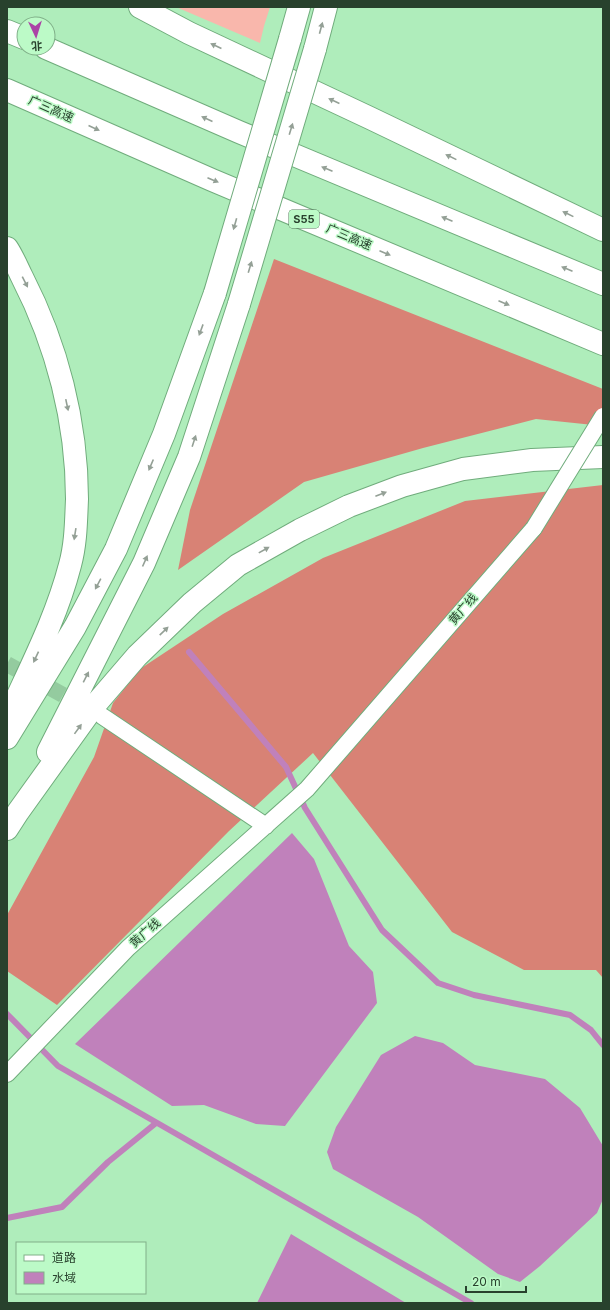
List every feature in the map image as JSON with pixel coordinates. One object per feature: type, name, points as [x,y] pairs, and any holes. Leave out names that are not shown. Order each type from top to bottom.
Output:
[{"type":"highway","points":[[140,7],[189,33],[603,230]]},
{"type":"highway","points":[[7,738],[76,627],[116,549],[164,434],[215,293],[299,7]]},
{"type":"highway","points":[[12,820],[144,563],[189,457],[239,304],[315,49],[326,7]]},
{"type":"highway","points":[[56,52],[238,132],[603,284]]},
{"type":"highway","name":"广三高速","points":[[7,90],[212,180],[603,344]]},
{"type":"highway","points":[[7,248],[30,292],[48,336],[63,384],[72,429],[77,479],[76,524],[70,563],[58,607],[7,719]]},
{"type":"highway","points":[[12,820],[94,706],[137,656],[192,603],[238,565],[300,530],[349,506],[402,486],[463,469],[532,460],[603,457]]},
{"type":"street","name":"黄广线","points":[[7,1074],[128,948],[307,789],[534,528],[603,416]]},
{"type":"street","points":[[102,716],[266,826]]},
{"type":"shaded area","points":[[176,7],[270,7],[260,43]]},
{"type":"shaded area","points":[[274,259],[603,389],[603,426],[536,419],[423,448],[304,482],[178,570],[190,510]]},
{"type":"shaded area","points":[[603,485],[603,978],[596,970],[524,970],[452,932],[313,753],[229,831],[57,1005],[7,971],[7,915],[94,757],[113,703],[140,669],[223,614],[323,558],[465,501]]},
{"type":"water","points":[[292,833],[314,859],[349,946],[373,972],[377,1003],[285,1126],[256,1124],[204,1105],[172,1106],[75,1044]]},
{"type":"water","points":[[415,1036],[443,1043],[475,1065],[545,1079],[580,1108],[603,1146],[603,1199],[597,1213],[540,1266],[520,1282],[498,1274],[418,1217],[333,1169],[327,1152],[336,1127],[381,1055]]},
{"type":"water","points":[[291,1234],[406,1303],[257,1303]]},
{"type":"waterway","points":[[189,652],[286,767],[305,808],[382,930],[438,983],[474,995],[570,1015],[591,1030],[603,1045]]},
{"type":"waterway","points":[[7,1014],[58,1066],[471,1303]]},
{"type":"waterway","points":[[7,1218],[62,1207],[108,1162],[156,1123]]},
{"type":"tunnel","points":[[7,664],[83,706]]}]
